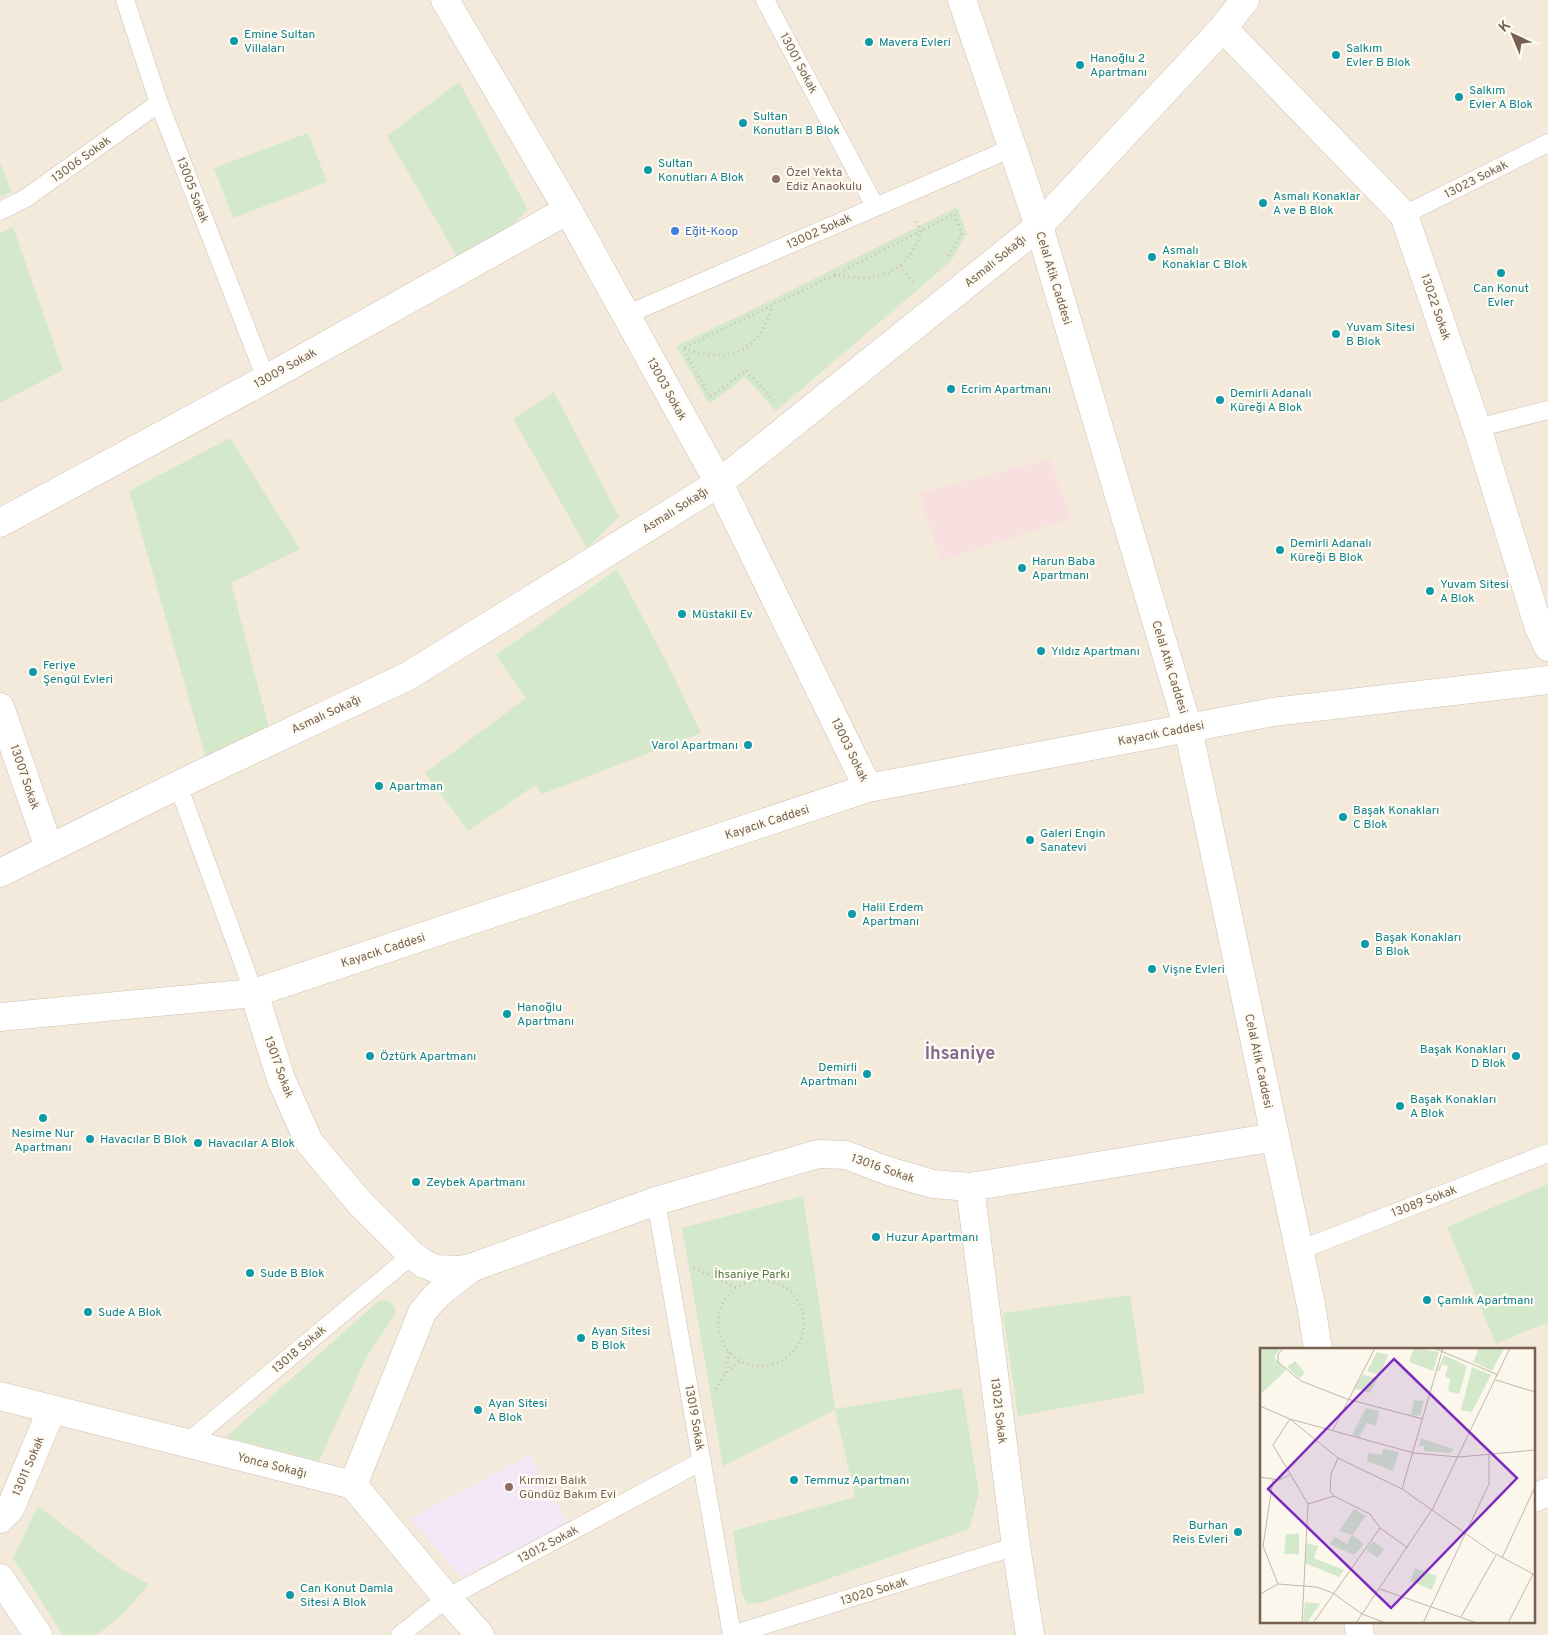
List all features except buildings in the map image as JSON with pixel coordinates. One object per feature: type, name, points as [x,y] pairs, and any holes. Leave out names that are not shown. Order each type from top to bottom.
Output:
[{"type":"street","name":"13003 Sokak","points":[[445,0],[568,210],[719,483],[868,788]]},
{"type":"street","name":"Celal Atik Caddesi","points":[[962,0],[1039,226],[1188,728],[1300,1250],[1318,1348]]},
{"type":"street","name":"Asmalı Sokağı","points":[[0,873],[178,785],[408,676],[719,483],[1039,226],[1223,28],[1246,0]]},
{"type":"street","name":"13022 Sokak","points":[[1223,28],[1404,215],[1477,428],[1539,628],[1548,647]]},
{"type":"street","name":"13009 Sokak","points":[[0,523],[266,379],[568,210]]},
{"type":"street","name":"Kayacık Caddesi","points":[[0,1017],[254,993],[868,788],[1273,712],[1548,680]]},
{"type":"street","name":"13007 Sokak","points":[[0,707],[49,848]]},
{"type":"street","name":"13017 Sokak","points":[[254,993],[281,1079],[309,1142],[359,1202],[412,1255],[424,1264],[437,1269],[462,1270],[473,1267]]},
{"type":"street","name":"13016 Sokak","points":[[473,1267],[656,1201],[818,1154],[846,1156],[933,1184],[970,1187],[1275,1137]]},
{"type":"street","name":"13021 Sokak","points":[[970,1187],[1016,1546],[1030,1635]]},
{"type":"street","points":[[473,1267],[441,1290],[422,1314],[353,1485],[480,1635]]},
{"type":"street","name":"Yonca Sokağı","points":[[0,1396],[353,1485]]},
{"type":"street","name":"13011 Sokak","points":[[0,1519],[10,1509],[52,1409]]},
{"type":"street","points":[[1536,1497],[1548,1492]]},
{"type":"street","points":[[0,1578],[38,1635]]},
{"type":"street","points":[[1358,1622],[1360,1635]]},
{"type":"lane","name":"13005 Sokak","points":[[125,0],[159,103],[266,379]]},
{"type":"lane","name":"13001 Sokak","points":[[766,0],[875,206]]},
{"type":"lane","name":"13006 Sokak","points":[[0,211],[26,198],[159,103]]},
{"type":"lane","name":"13023 Sokak","points":[[1404,215],[1548,143]]},
{"type":"lane","name":"13002 Sokak","points":[[626,315],[1012,148]]},
{"type":"lane","points":[[1477,428],[1548,410]]},
{"type":"lane","name":"13017 Sokak","points":[[178,785],[254,993]]},
{"type":"lane","name":"13089 Sokak","points":[[1300,1250],[1548,1153]]},
{"type":"lane","name":"13019 Sokak","points":[[656,1201],[732,1635]]},
{"type":"lane","name":"13018 Sokak","points":[[188,1443],[412,1255]]},
{"type":"lane","name":"13012 Sokak","points":[[400,1635],[447,1598],[702,1461]]},
{"type":"lane","name":"13020 Sokak","points":[[732,1635],[1016,1546]]},
{"type":"path","points":[[835,275],[863,278],[875,277],[900,266],[910,255],[921,231],[904,194]]},
{"type":"path","points":[[683,348],[835,275],[954,214],[962,232],[947,258],[941,264]]},
{"type":"path","points":[[900,266],[916,285]]},
{"type":"path","points":[[909,291],[922,279]]},
{"type":"path","points":[[675,344],[709,355],[722,356],[736,352],[749,346],[758,337],[765,326],[772,306]]},
{"type":"path","points":[[683,348],[710,397],[746,370],[777,404]]},
{"type":"path","points":[[666,1255],[738,1288]]},
{"type":"path","points":[[761,1280],[778,1284],[791,1293],[801,1306],[804,1330],[793,1352],[780,1362],[764,1366],[748,1364],[729,1352],[721,1338],[719,1322],[722,1306],[731,1293],[745,1284],[761,1280]]},
{"type":"path","points":[[725,1374],[729,1352]]},
{"type":"shaded area","points":[[0,0],[1548,0],[1548,1635],[0,1635]]},
{"type":"shaded area","points":[[1050,459],[1071,518],[941,561],[919,493]]},
{"type":"shaded area","name":"Kırmızı Balık Gündüz Bakım Evi","points":[[530,1455],[567,1522],[461,1578],[411,1518]]},
{"type":"green space","points":[[459,82],[528,210],[503,234],[458,258],[387,136]]},
{"type":"green space","points":[[308,133],[327,182],[233,218],[214,168]]},
{"type":"green space","points":[[0,163],[12,192],[0,197]]},
{"type":"green space","points":[[957,207],[967,233],[951,261],[776,411],[745,377],[709,404],[676,346]]},
{"type":"green space","points":[[13,227],[63,370],[0,403],[0,233]]},
{"type":"green space","points":[[554,392],[619,517],[587,548],[513,419]]},
{"type":"green space","points":[[230,438],[300,549],[231,583],[269,728],[206,758],[129,491]]},
{"type":"green space","points":[[617,569],[668,665],[701,733],[542,794],[535,785],[468,831],[425,773],[526,698],[496,655]]},
{"type":"green space","points":[[1548,1184],[1548,1322],[1496,1344],[1447,1227]]},
{"type":"green space","name":"İhsaniye Parkı","points":[[803,1196],[835,1409],[962,1388],[979,1493],[969,1529],[763,1602],[748,1604],[742,1593],[733,1531],[855,1497],[835,1410],[723,1466],[682,1228]]},
{"type":"green space","points":[[1130,1295],[1145,1393],[1018,1416],[1003,1313]]},
{"type":"green space","points":[[379,1301],[391,1302],[394,1307],[396,1311],[394,1316],[367,1356],[319,1461],[226,1437],[374,1305]]},
{"type":"green space","points":[[38,1506],[121,1569],[149,1584],[124,1613],[97,1635],[63,1635],[13,1558]]},
{"type":"place","name":"Emine Sultan Villaları","points":[[234,41]]},
{"type":"place","name":"Mavera Evleri","points":[[869,42]]},
{"type":"place","name":"Salkım Evler B Blok","points":[[1336,55]]},
{"type":"place","name":"Hanoğlu 2 Apartmanı","points":[[1080,65]]},
{"type":"place","name":"Salkım Evler A Blok","points":[[1459,97]]},
{"type":"place","name":"Sultan Konutları B Blok","points":[[743,123]]},
{"type":"place","name":"Sultan Konutları A Blok","points":[[648,170]]},
{"type":"place","name":"Özel Yekta Ediz Anaokulu","points":[[776,179]]},
{"type":"place","name":"Asmalı Konaklar A ve B Blok","points":[[1263,203]]},
{"type":"place","name":"Eğit-Koop","points":[[675,231]]},
{"type":"place","name":"Asmalı Konaklar C Blok","points":[[1152,257]]},
{"type":"place","name":"Can Konut Evler","points":[[1501,273]]},
{"type":"place","name":"Yuvam Sitesi B Blok","points":[[1336,334]]},
{"type":"place","name":"Ecrim Apartmanı","points":[[951,389]]},
{"type":"place","name":"Demirli Adanalı Küreği A Blok","points":[[1220,400]]},
{"type":"place","name":"Demirli Adanalı Küreği B Blok","points":[[1280,550]]},
{"type":"place","name":"Harun Baba Apartmanı","points":[[1022,568]]},
{"type":"place","name":"Yuvam Sitesi A Blok","points":[[1430,591]]},
{"type":"place","name":"Müstakil Ev","points":[[682,614]]},
{"type":"place","name":"Yıldız Apartmanı","points":[[1041,651]]},
{"type":"place","name":"Feriye Şengül Evleri","points":[[33,672]]},
{"type":"place","name":"Varol Apartmanı","points":[[748,745]]},
{"type":"place","name":"Apartman","points":[[379,786]]},
{"type":"place","name":"Başak Konakları C Blok","points":[[1343,817]]},
{"type":"place","name":"Galeri Engin Sanatevi","points":[[1030,840]]},
{"type":"place","name":"Halil Erdem Apartmanı","points":[[852,914]]},
{"type":"place","name":"Başak Konakları B Blok","points":[[1365,944]]},
{"type":"place","name":"Vişne Evleri","points":[[1152,969]]},
{"type":"place","name":"Hanoğlu Apartmanı","points":[[507,1014]]},
{"type":"place","name":"Öztürk Apartmanı","points":[[370,1056]]},
{"type":"place","name":"Başak Konakları D Blok","points":[[1516,1056]]},
{"type":"place","name":"Demirli Apartmanı","points":[[867,1074]]},
{"type":"place","name":"Başak Konakları A Blok","points":[[1400,1106]]},
{"type":"place","name":"Nesime Nur Apartmanı","points":[[43,1118]]},
{"type":"place","name":"Havacılar B Blok","points":[[90,1139]]},
{"type":"place","name":"Havacılar A Blok","points":[[198,1143]]},
{"type":"place","name":"Zeybek Apartmanı","points":[[416,1182]]},
{"type":"place","name":"Huzur Apartmanı","points":[[876,1237]]},
{"type":"place","name":"Sude B Blok","points":[[250,1273]]},
{"type":"place","name":"Çamlık Apartmanı","points":[[1427,1300]]},
{"type":"place","name":"Sude A Blok","points":[[88,1312]]},
{"type":"place","name":"Ayan Sitesi B Blok","points":[[581,1338]]},
{"type":"place","name":"Ayan Sitesi A Blok","points":[[478,1410]]},
{"type":"place","name":"Temmuz Apartmanı","points":[[794,1480]]},
{"type":"place","name":"Kırmızı Balık Gündüz Bakım Evi","points":[[509,1487]]},
{"type":"place","name":"Burhan Reis Evleri","points":[[1238,1532]]},
{"type":"place","name":"Can Konut Damla Sitesi A Blok","points":[[290,1595]]},
{"type":"district","name":"İhsaniye","points":[[960,1053]]}]
